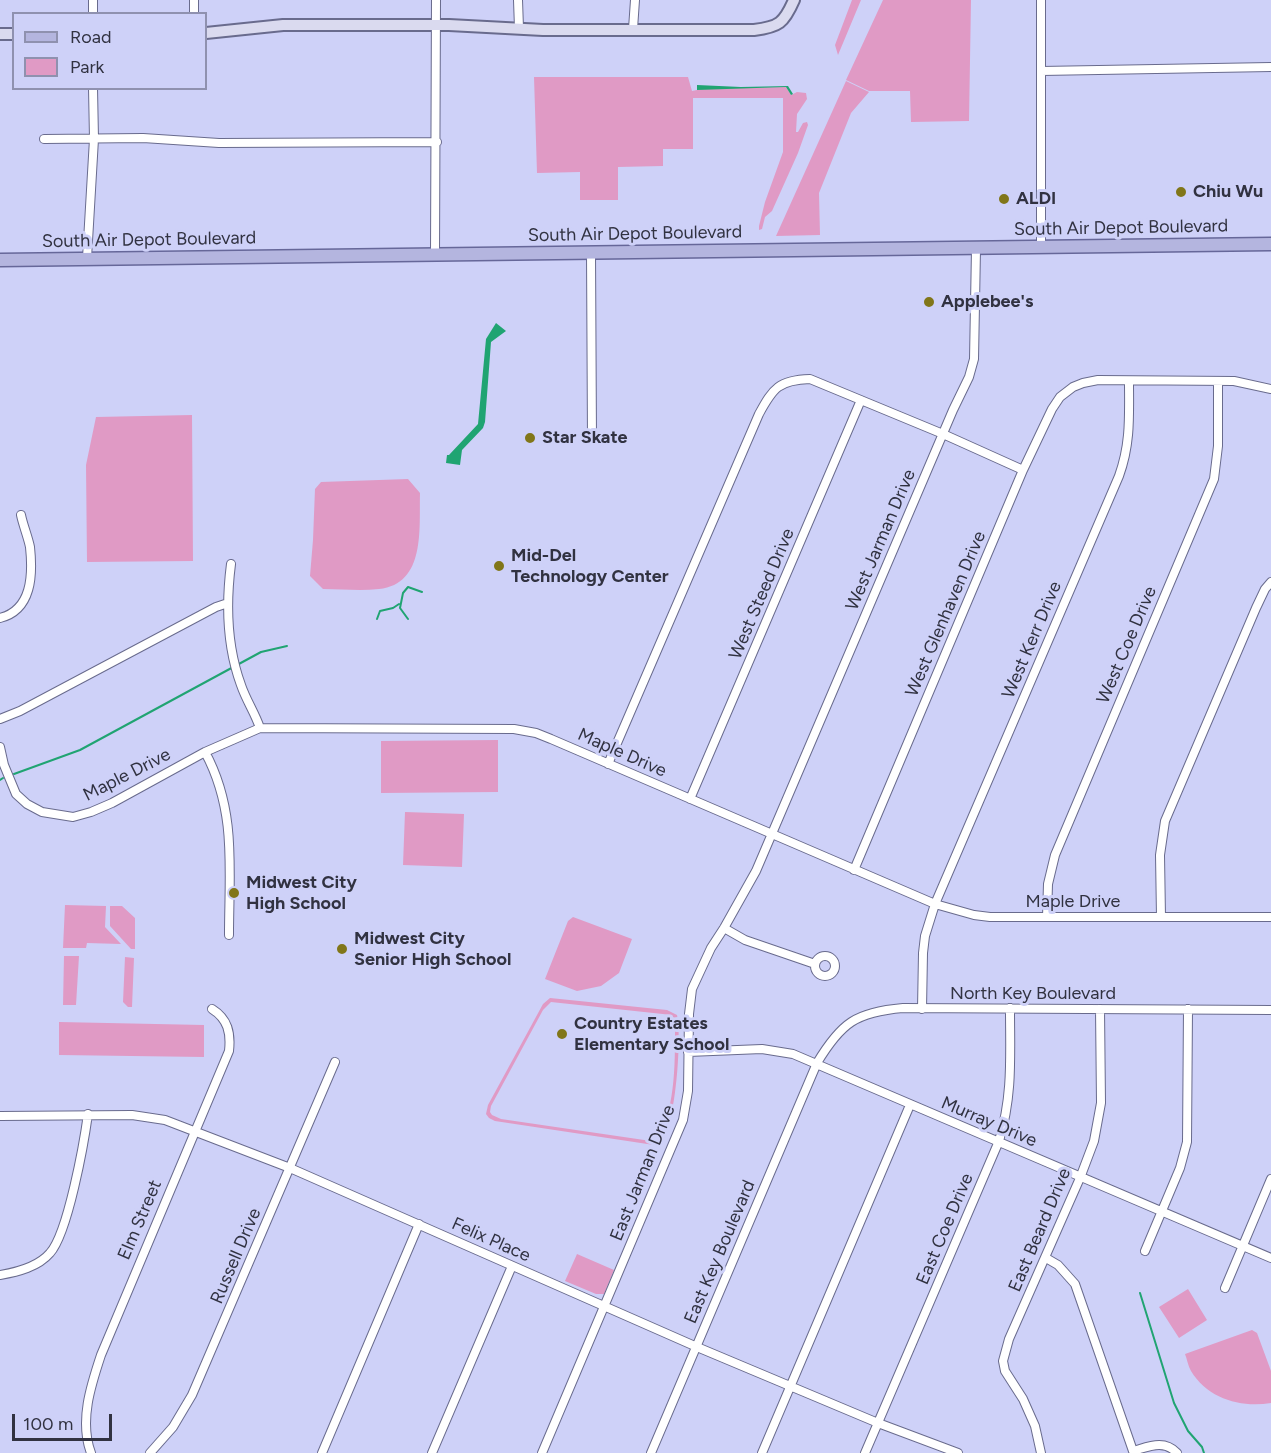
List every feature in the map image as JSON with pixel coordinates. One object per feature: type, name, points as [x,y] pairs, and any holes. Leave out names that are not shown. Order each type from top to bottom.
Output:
[{"type":"main road","name":"South Air Depot Boulevard","points":[[0,260],[1271,244]]},
{"type":"street","points":[[435,255],[436,0]]},
{"type":"street","points":[[518,0],[519,28]]},
{"type":"street","points":[[633,29],[635,0]]},
{"type":"street","points":[[207,33],[283,25],[754,30],[781,24],[795,0]]},
{"type":"street","points":[[1041,0],[1041,247]]},
{"type":"street","points":[[1041,70],[1271,67]]},
{"type":"street","points":[[87,258],[94,139],[93,90]]},
{"type":"street","points":[[44,139],[143,138],[219,143],[437,142]]},
{"type":"street","name":"West Jarman Drive","points":[[772,835],[969,377],[974,359],[975,249]]},
{"type":"street","points":[[591,253],[592,440]]},
{"type":"street","points":[[608,764],[759,414],[769,395],[780,384],[792,380],[810,379],[1023,470]]},
{"type":"street","name":"West Glenhaven Drive","points":[[854,870],[1023,470],[1052,409],[1060,397],[1083,383],[1098,380],[1129,381]]},
{"type":"street","points":[[1129,381],[1234,381],[1271,389]]},
{"type":"street","name":"West Kerr Drive","points":[[922,1009],[923,953],[934,904],[1119,476],[1129,438],[1129,381]]},
{"type":"street","name":"West Coe Drive","points":[[1047,917],[1048,884],[1055,855],[1214,479],[1218,446],[1218,381]]},
{"type":"street","name":"West Steed Drive","points":[[690,799],[861,400]]},
{"type":"street","points":[[0,618],[9,616],[26,600],[30,584],[30,546],[21,515]]},
{"type":"street","points":[[231,564],[228,603],[233,657],[237,673],[260,728]]},
{"type":"street","points":[[1161,917],[1160,855],[1166,821],[1264,589],[1271,582]]},
{"type":"street","points":[[0,719],[20,711],[216,607],[228,603]]},
{"type":"street","name":"Maple Drive","points":[[0,747],[4,765],[16,794],[27,804],[42,812],[73,817],[112,803],[205,752],[260,728],[514,729],[536,733],[934,904],[974,915],[1271,917]]},
{"type":"street","points":[[205,752],[217,774],[228,817],[229,935]]},
{"type":"street","name":"East Jarman Drive","points":[[542,1453],[682,1120],[688,1091],[689,1014],[692,989],[711,948],[756,871],[772,835]]},
{"type":"street","points":[[724,928],[745,940],[815,964]]},
{"type":"street","name":"North Key Boulevard","points":[[817,1063],[827,1047],[849,1022],[881,1010],[1010,1008],[1271,1010]]},
{"type":"street","name":"East Coe Drive","points":[[865,1453],[999,1142],[1009,1107],[1010,1008]]},
{"type":"street","name":"Elm Street","points":[[91,1453],[87,1444],[87,1402],[98,1363],[225,1062],[230,1041],[226,1023],[212,1009]]},
{"type":"street","name":"East Beard Drive","points":[[1041,1453],[1035,1426],[1023,1399],[1005,1371],[1003,1361],[1010,1339],[1094,1141],[1101,1103],[1100,1009]]},
{"type":"street","points":[[1145,1251],[1180,1168],[1187,1142],[1188,1009]]},
{"type":"street","name":"Murray Drive","points":[[688,1052],[762,1049],[793,1054],[1271,1258]]},
{"type":"street","name":"Russell Drive","points":[[150,1453],[173,1427],[192,1395],[335,1062]]},
{"type":"street","name":"East Key Boulevard","points":[[651,1453],[817,1063]]},
{"type":"street","points":[[762,1453],[910,1105]]},
{"type":"street","points":[[0,1275],[29,1268],[40,1261],[51,1253],[61,1235],[88,1114]]},
{"type":"street","name":"Felix Place","points":[[0,1116],[88,1114],[147,1116],[165,1119],[290,1168],[697,1347],[878,1423],[958,1453]]},
{"type":"street","points":[[1226,1288],[1271,1179]]},
{"type":"street","points":[[322,1453],[419,1224]]},
{"type":"street","points":[[1046,1258],[1058,1264],[1075,1284],[1131,1452],[1158,1444],[1168,1446],[1177,1453]]},
{"type":"street","points":[[432,1453],[512,1266]]},
{"type":"green space","points":[[852,0],[861,0],[838,55],[835,45]]},
{"type":"green space","points":[[883,0],[971,0],[969,121],[911,122],[910,91],[869,91],[846,80]]},
{"type":"green space","points":[[534,77],[688,77],[692,91],[707,88],[786,87],[791,95],[797,92],[806,93],[807,99],[797,114],[796,132],[803,123],[807,122],[808,125],[772,211],[765,217],[762,229],[759,230],[765,202],[783,152],[783,98],[693,98],[693,149],[663,149],[663,166],[618,167],[618,200],[580,200],[580,172],[537,173]]},
{"type":"green space","points":[[846,81],[869,92],[851,113],[819,193],[820,235],[776,236]]},
{"type":"green space","points":[[192,415],[193,561],[87,562],[86,465],[96,417]]},
{"type":"green space","points":[[408,479],[420,493],[420,522],[417,552],[405,577],[394,585],[379,589],[323,589],[310,576],[315,489],[321,482]]},
{"type":"green space","points":[[498,740],[498,792],[381,793],[381,741]]},
{"type":"green space","points":[[405,812],[464,814],[462,867],[403,865]]},
{"type":"green space","points":[[65,905],[106,906],[105,927],[121,944],[87,943],[86,948],[63,948]]},
{"type":"green space","points":[[110,906],[122,906],[135,918],[135,949],[131,949],[110,926]]},
{"type":"green space","points":[[573,917],[632,939],[619,973],[601,986],[577,991],[545,979],[568,921]]},
{"type":"green space","points":[[64,956],[79,956],[76,1005],[63,1005]]},
{"type":"green space","points":[[125,957],[134,958],[132,1007],[128,1007],[123,1002]]},
{"type":"green space","points":[[550,998],[667,1010],[677,1015],[679,1041],[677,1079],[671,1117],[662,1140],[654,1145],[495,1121],[489,1118],[486,1114],[488,1105],[543,1004]],"holes":[[[551,1002],[672,1015],[675,1021],[672,1096],[659,1139],[651,1141],[501,1119],[490,1112],[491,1106],[543,1010]]]},
{"type":"green space","points":[[59,1022],[204,1025],[204,1057],[59,1055]]},
{"type":"green space","points":[[577,1254],[614,1270],[604,1294],[596,1294],[565,1281]]},
{"type":"green space","points":[[1188,1289],[1207,1320],[1179,1338],[1159,1307]]},
{"type":"green space","points":[[1252,1330],[1257,1333],[1271,1371],[1271,1403],[1248,1404],[1216,1395],[1198,1381],[1190,1369],[1185,1354]]},
{"type":"shaded area","points":[[697,85],[788,86],[793,94],[791,95],[786,87],[697,90]]},
{"type":"shaded area","points":[[496,323],[506,331],[491,342],[483,428],[462,450],[460,465],[446,463],[447,455],[478,424],[486,339]]},
{"type":"waterway","points":[[408,619],[400,608],[403,593],[408,587],[422,592]]},
{"type":"waterway","points":[[377,619],[380,611],[399,604]]},
{"type":"waterway","points":[[14,774],[80,750],[261,652],[287,646]]},
{"type":"waterway","points":[[1140,1293],[1174,1403],[1188,1431],[1202,1447],[1204,1453]]},
{"type":"place","name":"Chiu Wu","points":[[1181,192]]},
{"type":"place","name":"ALDI","points":[[1004,199]]},
{"type":"place","name":"Applebee's","points":[[929,302]]},
{"type":"place","name":"Star Skate","points":[[530,438]]},
{"type":"place","name":"Mid-Del Technology Center","points":[[499,566]]},
{"type":"place","name":"Midwest City High School","points":[[234,893]]},
{"type":"place","name":"Midwest City Senior High School","points":[[342,949]]},
{"type":"place","name":"Country Estates Elementary School","points":[[562,1034]]}]
